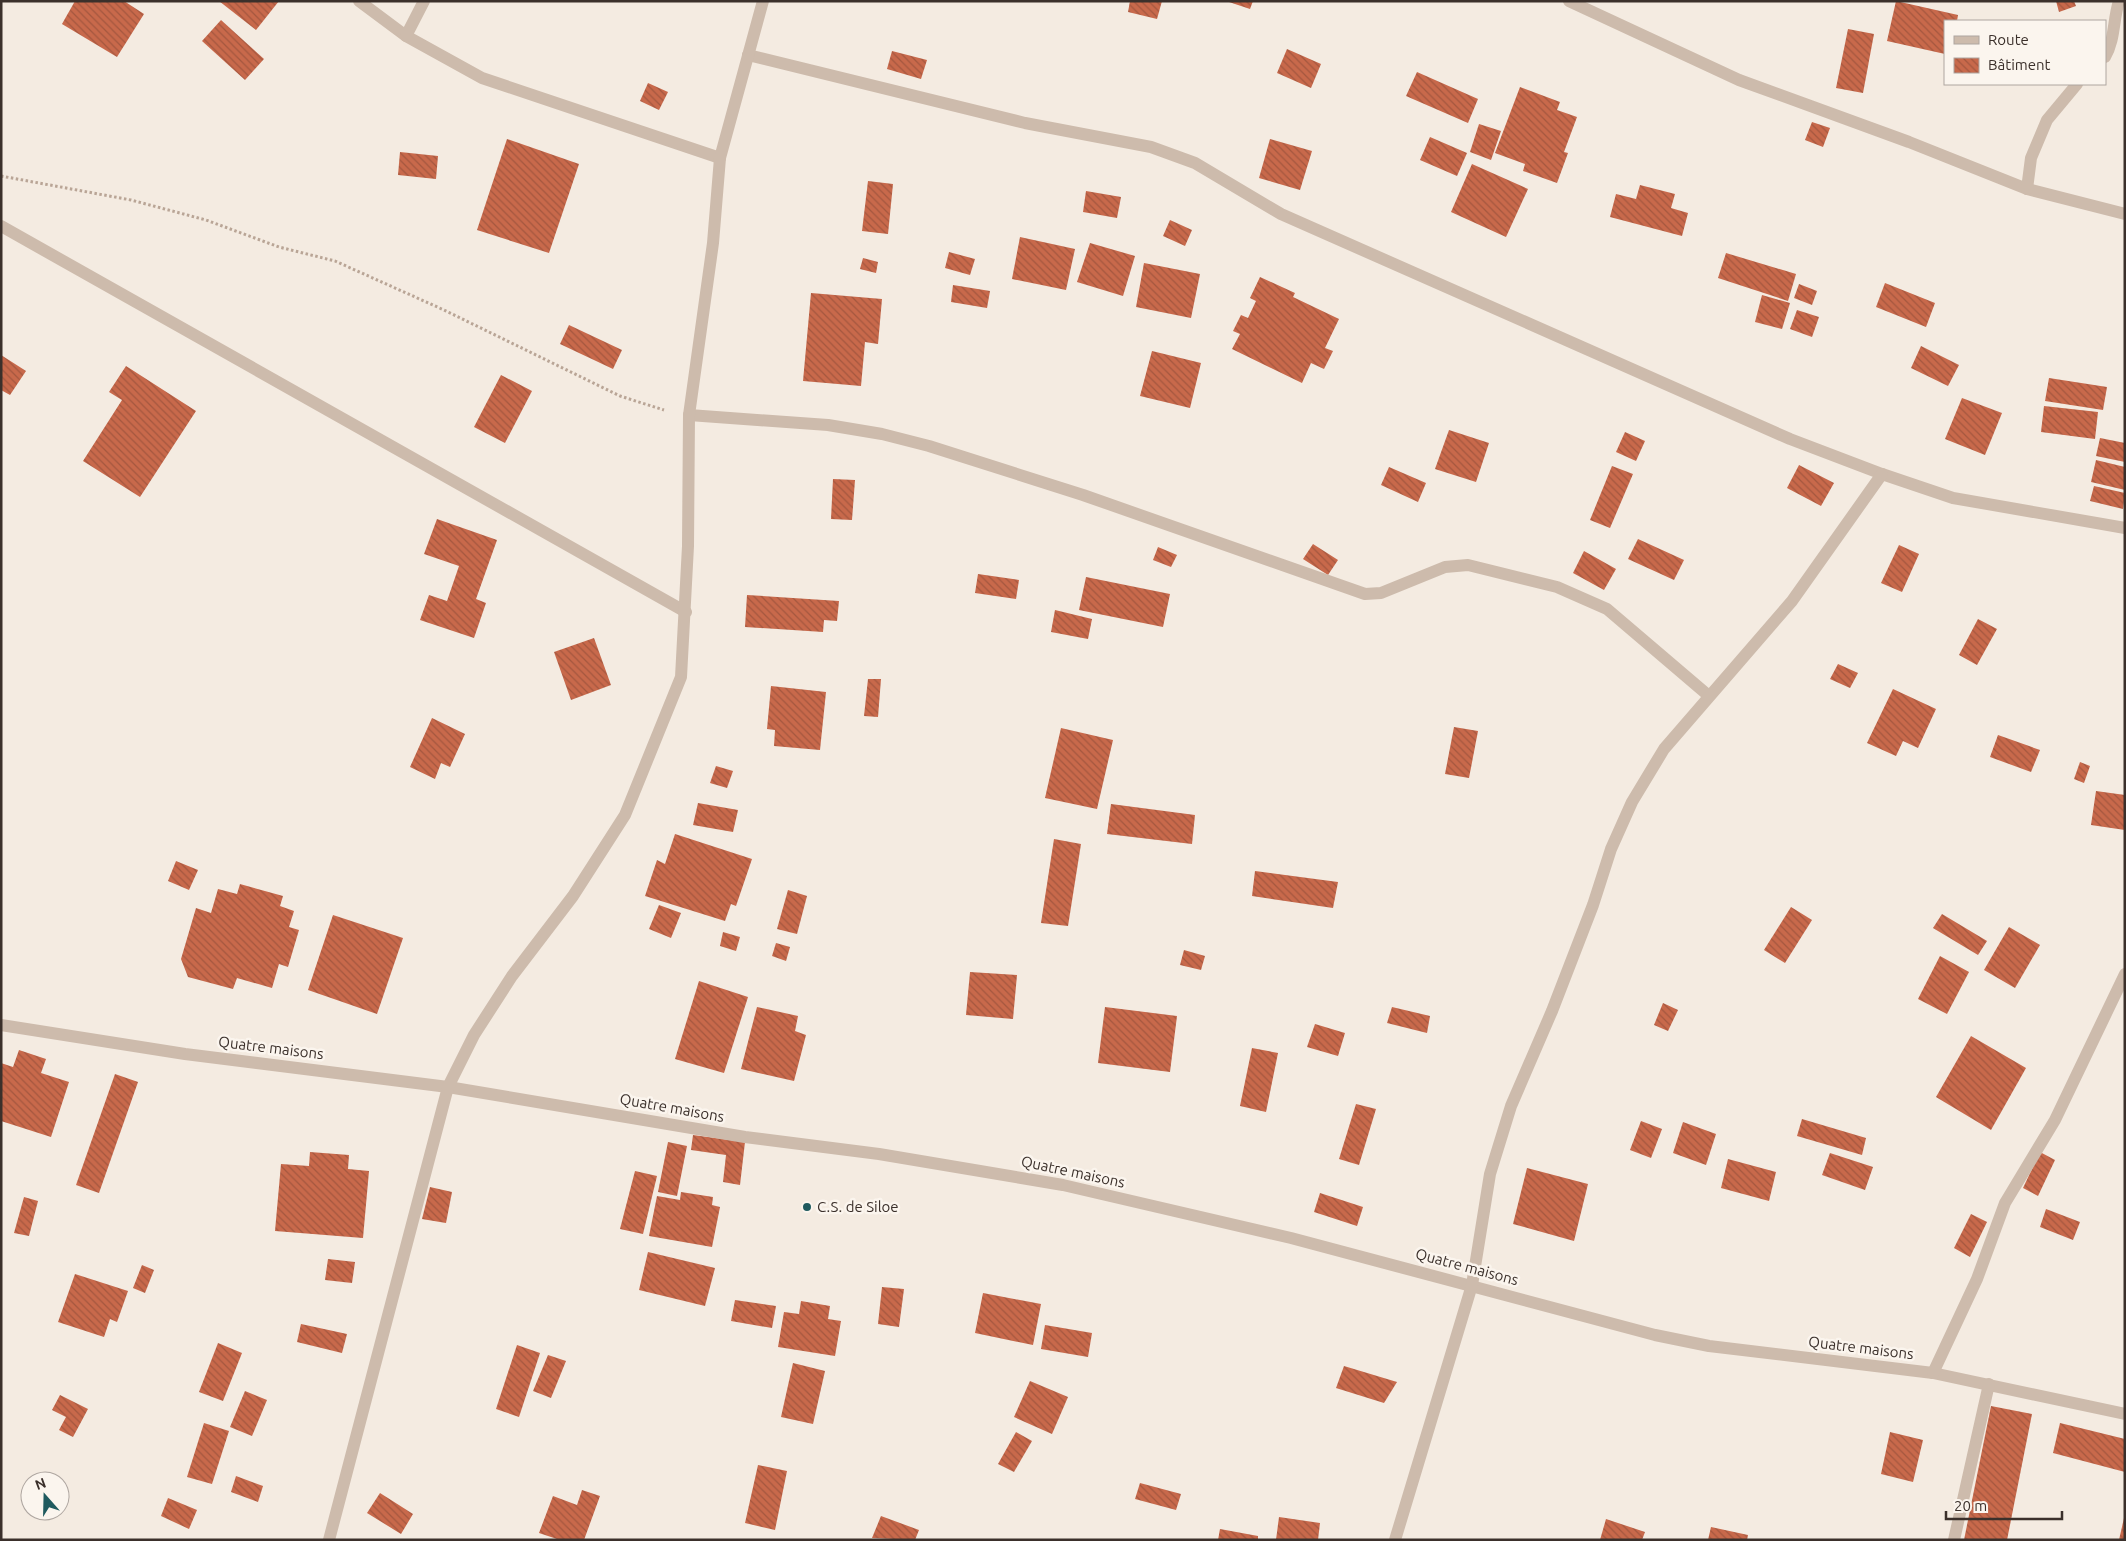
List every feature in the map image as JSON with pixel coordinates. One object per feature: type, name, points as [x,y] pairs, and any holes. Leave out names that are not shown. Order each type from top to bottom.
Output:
[{"type":"street","points":[[359,1],[406,36],[482,78],[720,158]]},
{"type":"street","points":[[406,36],[424,1]]},
{"type":"street","points":[[329,1540],[448,1087],[474,1036],[512,976],[573,896],[625,815],[681,677],[686,612],[688,415],[713,244],[720,158],[763,1]]},
{"type":"street","points":[[1569,1],[1739,80],[1909,142],[2027,189],[2125,214]]},
{"type":"street","points":[[2106,55],[2114,37],[2114,17],[2119,1]]},
{"type":"street","points":[[748,55],[1025,123],[1151,148],[1195,163],[1280,214],[1790,439],[1882,474],[1953,498],[2125,528]]},
{"type":"street","points":[[2027,189],[2031,158],[2047,120],[2076,85]]},
{"type":"street","points":[[1,226],[686,612]]},
{"type":"street","points":[[688,415],[828,425],[882,434],[929,446],[1091,498],[1365,594],[1382,593],[1445,567],[1468,565],[1557,587],[1607,609],[1709,696]]},
{"type":"street","points":[[1395,1540],[1472,1285],[1490,1174],[1511,1106],[1552,1011],[1593,905],[1611,849],[1632,802],[1664,749],[1792,601],[1882,474]]},
{"type":"street","points":[[1933,1373],[1977,1279],[2005,1203],[2055,1120],[2125,974]]},
{"type":"street","name":"Quatre maisons","points":[[1,1024],[185,1054],[448,1087],[745,1137],[878,1154],[1063,1185],[1292,1238],[1655,1335],[1709,1346],[1933,1373],[2125,1414]]},
{"type":"street","points":[[1954,1540],[1989,1384]]},
{"type":"path","points":[[1,176],[131,200],[206,220],[279,247],[335,261],[444,310],[620,396],[648,406],[688,415]]},
{"type":"building","points":[[75,1],[124,1],[144,14],[117,57],[62,24]]},
{"type":"building","points":[[219,1],[279,1],[256,30]]},
{"type":"building","points":[[1130,1],[1162,1],[1157,19],[1128,12]]},
{"type":"building","points":[[1226,1],[1253,1],[1250,9]]},
{"type":"building","points":[[1896,1],[1958,15],[1957,20],[1944,20],[1944,54],[1887,41]]},
{"type":"building","points":[[2056,1],[2074,1],[2076,6],[2059,12]]},
{"type":"building","points":[[221,20],[264,59],[245,80],[202,41]]},
{"type":"building","points":[[1848,29],[1874,34],[1863,93],[1836,88]]},
{"type":"building","points":[[1287,49],[1321,64],[1311,88],[1277,73]]},
{"type":"building","points":[[892,51],[927,60],[921,79],[887,69]]},
{"type":"building","points":[[1417,72],[1478,99],[1468,123],[1406,96]]},
{"type":"building","points":[[648,83],[668,92],[659,110],[640,101]]},
{"type":"building","points":[[1520,87],[1560,102],[1557,110],[1577,117],[1564,152],[1568,153],[1557,183],[1523,171],[1525,164],[1495,153]]},
{"type":"building","points":[[1812,122],[1830,128],[1823,147],[1805,140]]},
{"type":"building","points":[[1479,124],[1501,131],[1491,160],[1470,152]]},
{"type":"building","points":[[1430,137],[1467,153],[1457,176],[1420,160]]},
{"type":"building","points":[[507,139],[579,164],[549,253],[477,230]]},
{"type":"building","points":[[1270,139],[1312,151],[1300,190],[1259,178]]},
{"type":"building","points":[[400,152],[438,156],[436,179],[398,175]]},
{"type":"building","points":[[1472,164],[1528,189],[1506,237],[1451,212]]},
{"type":"building","points":[[868,181],[893,184],[888,234],[862,231]]},
{"type":"building","points":[[1640,185],[1675,194],[1671,208],[1688,213],[1682,236],[1610,217],[1616,194],[1636,199]]},
{"type":"building","points":[[1086,191],[1121,197],[1117,218],[1083,212]]},
{"type":"building","points":[[1170,220],[1192,230],[1185,246],[1163,236]]},
{"type":"building","points":[[1020,237],[1075,249],[1066,290],[1012,279]]},
{"type":"building","points":[[1090,243],[1135,256],[1123,296],[1077,282]]},
{"type":"building","points":[[949,252],[975,259],[970,275],[945,268]]},
{"type":"building","points":[[1726,253],[1796,274],[1788,301],[1718,278]]},
{"type":"building","points":[[863,258],[878,262],[876,273],[860,269]]},
{"type":"building","points":[[1144,263],[1200,274],[1191,318],[1136,307]]},
{"type":"building","points":[[1260,277],[1295,293],[1293,297],[1339,319],[1325,348],[1333,351],[1324,369],[1311,363],[1302,383],[1232,349],[1240,334],[1233,331],[1241,315],[1248,318],[1256,301],[1250,298]]},
{"type":"building","points":[[1885,283],[1935,303],[1926,327],[1876,307]]},
{"type":"building","points":[[1799,284],[1817,291],[1812,305],[1794,298]]},
{"type":"building","points":[[953,285],[990,291],[987,308],[951,302]]},
{"type":"building","points":[[811,293],[882,299],[878,344],[865,342],[861,386],[803,381]]},
{"type":"building","points":[[1762,295],[1790,303],[1782,329],[1755,322]]},
{"type":"building","points":[[1797,310],[1819,317],[1812,337],[1790,329]]},
{"type":"building","points":[[569,325],[622,350],[613,369],[560,344]]},
{"type":"building","points":[[1921,346],[1959,365],[1948,386],[1911,368]]},
{"type":"building","points":[[1152,351],[1201,363],[1190,408],[1140,396]]},
{"type":"building","points":[[1,355],[26,371],[10,395],[1,390]]},
{"type":"building","points":[[126,366],[196,411],[140,497],[83,461],[122,400],[109,392]]},
{"type":"building","points":[[501,375],[532,391],[505,443],[474,427]]},
{"type":"building","points":[[2049,378],[2107,387],[2103,410],[2045,401]]},
{"type":"building","points":[[1962,398],[2002,413],[1985,455],[1945,439]]},
{"type":"building","points":[[2044,406],[2098,412],[2095,439],[2041,432]]},
{"type":"building","points":[[1449,430],[1489,443],[1476,482],[1435,469]]},
{"type":"building","points":[[1625,432],[1645,441],[1636,461],[1616,452]]},
{"type":"building","points":[[2100,438],[2125,443],[2125,462],[2096,456]]},
{"type":"building","points":[[2096,460],[2125,467],[2125,490],[2091,482]]},
{"type":"building","points":[[1799,465],[1834,483],[1821,506],[1787,488]]},
{"type":"building","points":[[1612,466],[1633,474],[1610,528],[1590,520]]},
{"type":"building","points":[[1389,467],[1426,483],[1418,502],[1381,485]]},
{"type":"building","points":[[833,479],[855,480],[852,520],[831,519]]},
{"type":"building","points":[[2094,486],[2125,493],[2123,509],[2090,501]]},
{"type":"building","points":[[437,519],[497,540],[476,599],[486,603],[474,638],[420,620],[429,595],[447,601],[459,566],[424,554]]},
{"type":"building","points":[[1638,539],[1684,560],[1674,580],[1628,559]]},
{"type":"building","points":[[1313,544],[1338,560],[1328,575],[1303,559]]},
{"type":"building","points":[[1899,545],[1919,554],[1902,592],[1881,583]]},
{"type":"building","points":[[1158,547],[1177,555],[1171,567],[1153,560]]},
{"type":"building","points":[[1584,551],[1616,569],[1604,590],[1573,573]]},
{"type":"building","points":[[978,574],[1019,580],[1016,599],[975,593]]},
{"type":"building","points":[[1086,577],[1170,594],[1163,627],[1079,610]]},
{"type":"building","points":[[747,595],[839,601],[837,621],[824,620],[823,632],[745,627]]},
{"type":"building","points":[[1055,610],[1092,619],[1088,639],[1051,632]]},
{"type":"building","points":[[1978,619],[1997,629],[1977,665],[1959,655]]},
{"type":"building","points":[[594,638],[611,685],[571,700],[554,652]]},
{"type":"building","points":[[1838,664],[1858,673],[1850,688],[1830,679]]},
{"type":"building","points":[[868,679],[881,679],[878,717],[864,716]]},
{"type":"building","points":[[771,686],[826,692],[820,750],[774,746],[775,730],[767,729]]},
{"type":"building","points":[[1893,689],[1936,709],[1918,748],[1903,741],[1896,756],[1867,743]]},
{"type":"building","points":[[432,718],[465,734],[450,767],[441,763],[435,779],[410,767]]},
{"type":"building","points":[[1454,727],[1478,731],[1469,778],[1445,774]]},
{"type":"building","points":[[1061,728],[1113,740],[1097,809],[1045,798]]},
{"type":"building","points":[[1998,735],[2040,750],[2031,772],[1990,757]]},
{"type":"building","points":[[2080,762],[2090,766],[2084,783],[2074,779]]},
{"type":"building","points":[[716,766],[733,771],[727,788],[710,783]]},
{"type":"building","points":[[2096,791],[2125,795],[2125,830],[2091,825]]},
{"type":"building","points":[[698,803],[738,810],[733,832],[693,825]]},
{"type":"building","points":[[1111,804],[1195,815],[1192,844],[1107,834]]},
{"type":"building","points":[[675,834],[752,859],[736,906],[731,904],[725,921],[645,896],[657,860],[665,864]]},
{"type":"building","points":[[1054,839],[1081,844],[1068,926],[1041,923]]},
{"type":"building","points":[[176,861],[198,870],[189,890],[168,881]]},
{"type":"building","points":[[1255,871],[1338,882],[1333,908],[1252,896]]},
{"type":"building","points":[[240,884],[283,896],[280,906],[294,911],[289,927],[299,930],[288,967],[279,964],[272,988],[237,978],[233,989],[188,977],[181,959],[196,908],[211,913],[218,889],[237,894]]},
{"type":"building","points":[[788,890],[807,896],[797,934],[777,929]]},
{"type":"building","points":[[659,905],[681,913],[671,938],[649,929]]},
{"type":"building","points":[[1791,907],[1812,920],[1785,963],[1764,950]]},
{"type":"building","points":[[1942,914],[1987,941],[1978,955],[1933,928]]},
{"type":"building","points":[[333,915],[403,938],[377,1014],[308,990]]},
{"type":"building","points":[[2009,927],[2040,945],[2015,988],[1984,970]]},
{"type":"building","points":[[723,932],[740,937],[736,951],[720,946]]},
{"type":"building","points":[[776,943],[790,947],[786,961],[772,956]]},
{"type":"building","points":[[1184,950],[1205,956],[1201,970],[1180,965]]},
{"type":"building","points":[[1940,956],[1969,972],[1947,1014],[1918,999]]},
{"type":"building","points":[[970,972],[1017,975],[1013,1019],[966,1015]]},
{"type":"building","points":[[699,981],[748,997],[724,1073],[675,1059]]},
{"type":"building","points":[[1663,1003],[1678,1010],[1668,1031],[1654,1025]]},
{"type":"building","points":[[757,1007],[798,1016],[795,1031],[806,1035],[794,1081],[741,1069]]},
{"type":"building","points":[[1105,1007],[1177,1016],[1170,1072],[1098,1063]]},
{"type":"building","points":[[1392,1007],[1430,1016],[1427,1033],[1387,1023]]},
{"type":"building","points":[[1315,1024],[1345,1033],[1338,1056],[1307,1047]]},
{"type":"building","points":[[1971,1036],[2026,1068],[1991,1130],[1936,1097]]},
{"type":"building","points":[[1252,1048],[1278,1053],[1266,1112],[1240,1106]]},
{"type":"building","points":[[19,1050],[46,1059],[41,1073],[69,1082],[51,1137],[1,1121],[1,1063],[13,1067]]},
{"type":"building","points":[[115,1074],[138,1082],[99,1193],[76,1185]]},
{"type":"building","points":[[1356,1104],[1376,1109],[1359,1165],[1339,1159]]},
{"type":"building","points":[[1802,1119],[1866,1138],[1862,1155],[1797,1136]]},
{"type":"building","points":[[1641,1121],[1662,1129],[1651,1158],[1630,1150]]},
{"type":"building","points":[[1683,1122],[1716,1134],[1706,1165],[1673,1153]]},
{"type":"building","points":[[693,1135],[745,1142],[740,1185],[723,1182],[726,1155],[691,1150]]},
{"type":"building","points":[[668,1142],[687,1146],[677,1196],[658,1192]]},
{"type":"building","points":[[310,1152],[349,1155],[348,1169],[369,1171],[363,1238],[275,1231],[281,1164],[309,1166]]},
{"type":"building","points":[[2040,1152],[2055,1160],[2038,1196],[2023,1188]]},
{"type":"building","points":[[1830,1153],[1873,1167],[1865,1190],[1822,1175]]},
{"type":"building","points":[[1728,1159],[1776,1172],[1769,1201],[1721,1188]]},
{"type":"building","points":[[1527,1168],[1588,1184],[1574,1241],[1513,1224]]},
{"type":"building","points":[[635,1171],[657,1176],[643,1234],[620,1229]]},
{"type":"building","points":[[430,1187],[452,1192],[446,1223],[422,1219]]},
{"type":"building","points":[[681,1192],[713,1197],[712,1205],[720,1207],[712,1247],[649,1236],[657,1196],[680,1200]]},
{"type":"building","points":[[1320,1193],[1363,1207],[1357,1226],[1314,1212]]},
{"type":"building","points":[[24,1197],[38,1201],[29,1236],[14,1233]]},
{"type":"building","points":[[2046,1209],[2080,1222],[2073,1240],[2040,1227]]},
{"type":"building","points":[[1971,1214],[1987,1222],[1970,1257],[1954,1248]]},
{"type":"building","points":[[648,1252],[715,1268],[705,1306],[639,1290]]},
{"type":"building","points":[[328,1259],[355,1262],[352,1283],[325,1280]]},
{"type":"building","points":[[142,1265],[154,1270],[145,1293],[133,1288]]},
{"type":"building","points":[[75,1274],[128,1291],[117,1322],[110,1319],[104,1337],[58,1322]]},
{"type":"building","points":[[882,1287],[904,1289],[899,1327],[878,1324]]},
{"type":"building","points":[[983,1293],[1041,1304],[1033,1345],[975,1333]]},
{"type":"building","points":[[735,1300],[776,1306],[772,1328],[731,1321]]},
{"type":"building","points":[[801,1301],[830,1306],[828,1319],[841,1321],[835,1356],[778,1347],[784,1312],[799,1314]]},
{"type":"building","points":[[301,1324],[347,1334],[342,1353],[297,1342]]},
{"type":"building","points":[[1045,1325],[1092,1333],[1088,1357],[1041,1349]]},
{"type":"building","points":[[218,1343],[242,1353],[223,1401],[199,1392]]},
{"type":"building","points":[[517,1345],[540,1353],[519,1417],[496,1409]]},
{"type":"building","points":[[548,1355],[566,1361],[551,1398],[533,1391]]},
{"type":"building","points":[[793,1363],[825,1371],[813,1424],[781,1417]]},
{"type":"building","points":[[1344,1366],[1397,1382],[1384,1403],[1336,1388]]},
{"type":"building","points":[[1030,1381],[1068,1397],[1052,1434],[1014,1417]]},
{"type":"building","points":[[245,1391],[267,1400],[252,1436],[230,1427]]},
{"type":"building","points":[[60,1395],[88,1409],[73,1437],[59,1430],[66,1417],[52,1410]]},
{"type":"building","points":[[1991,1406],[2032,1414],[2007,1540],[1964,1540]]},
{"type":"building","points":[[204,1423],[229,1431],[212,1484],[187,1477]]},
{"type":"building","points":[[2060,1423],[2125,1439],[2125,1472],[2053,1453]]},
{"type":"building","points":[[1016,1432],[1032,1441],[1014,1472],[998,1464]]},
{"type":"building","points":[[1890,1432],[1923,1440],[1913,1482],[1881,1474]]},
{"type":"building","points":[[758,1465],[787,1471],[775,1530],[745,1523]]},
{"type":"building","points":[[236,1476],[263,1486],[258,1502],[231,1492]]},
{"type":"building","points":[[1140,1483],[1181,1494],[1176,1510],[1135,1499]]},
{"type":"building","points":[[582,1490],[600,1496],[584,1540],[560,1540],[539,1533],[553,1496],[577,1505]]},
{"type":"building","points":[[380,1493],[413,1514],[401,1534],[367,1513]]},
{"type":"building","points":[[168,1498],[197,1510],[189,1529],[161,1516]]},
{"type":"building","points":[[881,1516],[919,1530],[915,1540],[872,1538]]},
{"type":"building","points":[[1279,1517],[1320,1523],[1318,1540],[1276,1540]]},
{"type":"building","points":[[2124,1518],[2125,1540],[2119,1540]]},
{"type":"building","points":[[1606,1519],[1645,1532],[1642,1540],[1600,1540]]},
{"type":"building","points":[[1711,1527],[1748,1535],[1747,1540],[1708,1540]]},
{"type":"building","points":[[1220,1529],[1258,1536],[1258,1540],[1218,1540]]},
{"type":"place","name":"C.S. de Siloe","points":[[807,1207]]}]
